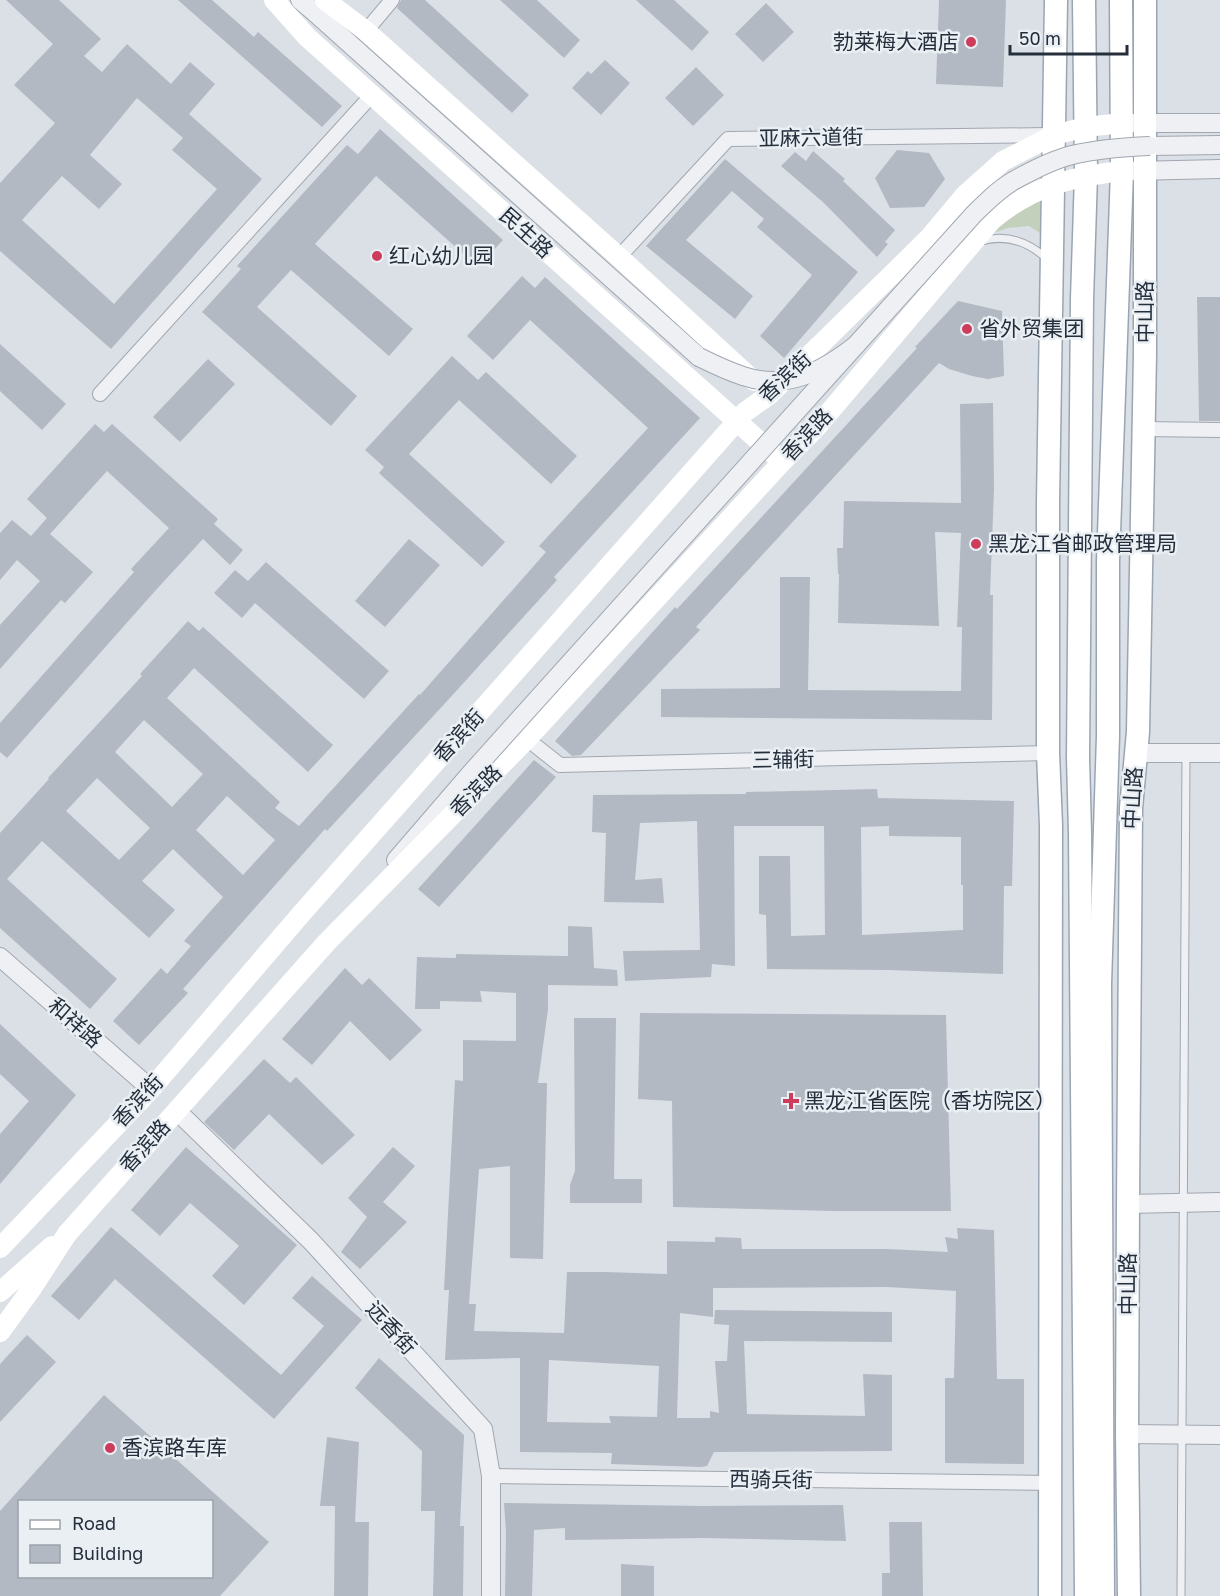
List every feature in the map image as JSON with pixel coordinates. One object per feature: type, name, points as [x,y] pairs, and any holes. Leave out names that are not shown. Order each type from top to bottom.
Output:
[{"type":"main road","name":"民生路","points":[[274,0],[307,37],[782,462]]},
{"type":"main road","name":"民生路","points":[[325,0],[366,31],[770,395]]},
{"type":"main road","points":[[1050,1596],[1051,825],[1048,753],[1048,503],[1056,0]]},
{"type":"main road","points":[[1084,0],[1086,175],[1082,299],[1078,758],[1086,1596]]},
{"type":"main road","name":"中山路","points":[[1121,0],[1122,123],[1133,171],[1143,429],[1138,732],[1131,808],[1127,1434],[1129,1596]]},
{"type":"main road","name":"中山路","points":[[1102,1596],[1100,984],[1108,736],[1108,561],[1133,171],[1145,124],[1145,0]]},
{"type":"main road","name":"香滨街","points":[[0,1248],[151,1089],[294,922],[746,412],[770,395],[930,237],[965,195],[1003,161],[1054,135],[1086,127],[1122,123]]},
{"type":"main road","name":"香滨路","points":[[0,1332],[67,1234],[327,942],[527,739],[815,429],[992,220],[1027,195],[1053,184],[1086,175],[1133,171]]},
{"type":"main road","points":[[1048,503],[1066,484],[1081,448]]},
{"type":"main road","points":[[1108,561],[1142,502]]},
{"type":"main road","points":[[1048,503],[1069,523],[1080,540]]},
{"type":"main road","points":[[1051,825],[1078,720]]},
{"type":"main road","points":[[1108,736],[1131,808]]},
{"type":"main road","points":[[0,1292],[67,1234]]},
{"type":"street","points":[[300,0],[699,357],[745,377],[771,381],[793,379],[813,373],[835,362],[856,345]]},
{"type":"street","points":[[366,31],[392,0]]},
{"type":"street","points":[[100,394],[372,95]]},
{"type":"street","points":[[1122,123],[1220,123]]},
{"type":"street","name":"亚麻六道街","points":[[619,257],[728,139],[1054,135]]},
{"type":"street","points":[[327,942],[470,774],[974,214],[992,197],[1011,182],[1071,155],[1120,147],[1220,145]]},
{"type":"street","points":[[1133,171],[1220,169]]},
{"type":"street","points":[[1143,429],[1220,430]]},
{"type":"street","name":"三辅街","points":[[527,739],[560,765],[1048,753]]},
{"type":"street","points":[[1136,753],[1220,753]]},
{"type":"street","name":"和祥路","points":[[0,957],[151,1089]]},
{"type":"street","name":"远香街","points":[[177,1111],[311,1241],[483,1429],[491,1476],[491,1596]]},
{"type":"street","points":[[1128,1204],[1220,1202]]},
{"type":"street","points":[[1127,1434],[1220,1435]]},
{"type":"street","name":"西骑兵街","points":[[491,1476],[1051,1483]]},
{"type":"lane","points":[[960,256],[980,242],[993,238],[1005,238],[1026,244],[1051,262]]},
{"type":"lane","points":[[1181,1596],[1186,753]]},
{"type":"green space","points":[[1057,189],[1059,245],[1029,226],[1008,228],[988,235],[992,223]]},
{"type":"building","points":[[6,0],[59,0],[101,39],[84,56],[102,72],[127,44],[171,84],[190,62],[215,84],[189,114],[262,179],[111,349],[0,251],[0,183],[55,123],[14,85],[53,44]],"holes":[[[137,98],[183,138],[172,150],[217,189],[114,304],[22,220],[62,176],[99,209],[122,184],[90,155]]]},
{"type":"building","points":[[178,0],[212,0],[254,37],[258,32],[342,106],[322,127]]},
{"type":"building","points":[[401,0],[425,0],[529,95],[512,113],[397,8]]},
{"type":"building","points":[[500,0],[537,0],[580,40],[564,58]]},
{"type":"building","points":[[636,0],[674,0],[709,32],[692,51]]},
{"type":"building","name":"勃莱梅大酒店","points":[[939,0],[1006,0],[1003,87],[936,84]]},
{"type":"building","points":[[766,3],[794,32],[763,62],[735,34]]},
{"type":"building","points":[[605,60],[630,83],[601,115],[572,88],[588,71],[591,74]]},
{"type":"building","points":[[696,67],[724,95],[693,126],[665,98]]},
{"type":"building","points":[[380,129],[503,240],[478,267],[376,176],[315,244],[413,329],[389,356],[291,270],[257,307],[357,396],[331,426],[202,312],[241,269],[237,266],[347,145],[358,154]]},
{"type":"building","points":[[897,150],[929,153],[945,179],[924,207],[890,208],[875,178]]},
{"type":"building","points":[[813,151],[845,179],[843,181],[895,230],[885,242],[888,244],[877,257],[824,203],[781,166],[795,152],[806,161]]},
{"type":"building","points":[[725,159],[858,272],[784,358],[760,336],[812,275],[757,227],[764,219],[732,191],[686,240],[753,296],[735,319],[646,246]]},
{"type":"building","points":[[522,276],[535,288],[545,277],[700,418],[554,577],[557,580],[448,700],[327,831],[325,829],[183,989],[188,993],[139,1045],[113,1021],[161,968],[167,974],[191,946],[184,941],[223,897],[173,849],[142,881],[175,910],[149,938],[42,841],[7,879],[117,979],[90,1009],[0,928],[0,833],[142,676],[140,674],[188,621],[199,631],[203,627],[333,745],[308,772],[194,668],[167,698],[280,802],[275,808],[299,826],[420,695],[546,552],[539,546],[648,428],[530,320],[493,360],[467,336]],"holes":[[[144,720],[203,774],[172,807],[115,752]],[[97,778],[150,828],[119,860],[66,811]],[[227,796],[275,840],[243,875],[196,830]]]},
{"type":"building","points":[[1197,297],[1220,297],[1220,421],[1199,421]]},
{"type":"building","points":[[958,301],[1002,311],[1004,376],[988,379],[972,376],[949,369],[939,363],[696,627],[700,630],[581,755],[572,756],[555,741],[675,607],[677,609]]},
{"type":"building","points":[[0,344],[66,404],[42,430],[0,391]]},
{"type":"building","points":[[452,356],[478,380],[486,372],[577,456],[551,484],[459,400],[409,454],[505,542],[482,567],[379,473],[384,467],[365,450]]},
{"type":"building","points":[[208,359],[235,384],[180,442],[153,417]]},
{"type":"building","points":[[993,403],[994,489],[990,595],[993,595],[992,720],[661,717],[661,689],[780,688],[780,577],[810,577],[808,690],[961,691],[962,627],[957,627],[961,533],[935,532],[939,626],[838,623],[837,548],[843,548],[844,501],[961,503],[960,404]]},
{"type":"building","points":[[95,424],[104,432],[112,424],[218,519],[214,524],[243,550],[230,565],[203,539],[7,758],[0,752],[0,723],[134,572],[131,569],[169,528],[107,471],[50,534],[93,572],[65,603],[61,600],[0,669],[0,625],[40,581],[17,560],[0,580],[0,533],[12,520],[31,536],[47,518],[27,499]]},
{"type":"building","points":[[409,539],[440,565],[385,627],[355,601]]},
{"type":"building","points":[[266,562],[389,671],[364,699],[255,603],[242,618],[214,593],[235,570],[248,581]]},
{"type":"building","points":[[534,760],[556,777],[439,907],[418,889]]},
{"type":"building","points":[[877,789],[878,798],[1014,801],[1012,886],[1004,886],[1003,974],[767,969],[766,915],[759,914],[759,856],[790,856],[791,936],[825,935],[824,826],[734,826],[735,966],[712,964],[711,977],[625,981],[623,951],[700,950],[697,821],[640,823],[635,880],[662,878],[664,903],[604,902],[606,833],[592,832],[593,795],[746,794],[746,792]],"holes":[[[889,826],[889,836],[961,837],[963,930],[862,935],[861,827]]]},
{"type":"building","points":[[568,926],[592,927],[594,968],[617,970],[618,986],[548,985],[548,1009],[538,1083],[547,1083],[543,1259],[510,1258],[510,1166],[479,1169],[469,1304],[476,1304],[474,1331],[564,1333],[567,1272],[667,1274],[667,1241],[715,1242],[715,1237],[741,1238],[742,1249],[887,1249],[948,1252],[945,1237],[958,1239],[957,1228],[994,1230],[997,1379],[1024,1379],[1024,1464],[945,1463],[945,1378],[954,1378],[956,1291],[887,1287],[713,1288],[713,1317],[680,1313],[677,1418],[710,1418],[710,1411],[719,1413],[715,1361],[727,1361],[729,1325],[714,1324],[715,1310],[892,1312],[892,1342],[744,1341],[747,1414],[865,1416],[863,1374],[892,1375],[892,1451],[714,1452],[707,1466],[701,1467],[611,1464],[612,1453],[520,1452],[520,1358],[445,1360],[449,1290],[444,1290],[455,1080],[463,1081],[463,1040],[516,1041],[516,993],[480,991],[482,1002],[440,1001],[440,1009],[415,1009],[417,957],[456,958],[456,954],[568,956]],"holes":[[[549,1360],[659,1366],[657,1417],[609,1416],[611,1423],[547,1422]]]},
{"type":"building","points":[[345,968],[362,985],[369,978],[422,1030],[390,1061],[350,1021],[312,1065],[282,1039]]},
{"type":"building","points":[[640,1013],[946,1015],[951,1211],[673,1207],[672,1101],[638,1099]]},
{"type":"building","points":[[574,1018],[616,1018],[614,1179],[642,1179],[642,1203],[570,1203],[570,1185],[575,1171]]},
{"type":"building","points":[[0,1024],[76,1095],[0,1184],[0,1134],[29,1101],[0,1074]]},
{"type":"building","points":[[264,1059],[290,1083],[296,1077],[355,1135],[322,1165],[269,1114],[234,1150],[204,1122]]},
{"type":"building","points":[[186,1147],[297,1245],[244,1305],[212,1276],[239,1246],[190,1203],[160,1236],[131,1210]]},
{"type":"building","points":[[393,1147],[415,1166],[383,1202],[407,1222],[360,1269],[341,1252],[367,1217],[348,1198]]},
{"type":"building","points":[[111,1227],[281,1375],[324,1326],[292,1298],[312,1276],[362,1320],[274,1419],[115,1279],[79,1320],[51,1296]]},
{"type":"building","points":[[27,1335],[56,1362],[0,1422],[0,1364]]},
{"type":"building","points":[[379,1358],[464,1435],[460,1526],[464,1526],[463,1596],[433,1596],[435,1511],[421,1511],[422,1451],[355,1388]]},
{"type":"building","name":"香滨路车库","points":[[104,1395],[269,1542],[220,1596],[0,1596],[0,1511]]},
{"type":"building","points":[[327,1437],[359,1442],[355,1522],[369,1522],[368,1596],[334,1596],[335,1506],[320,1506]]},
{"type":"building","points":[[504,1503],[702,1506],[843,1505],[846,1541],[703,1538],[565,1540],[565,1528],[534,1530],[532,1596],[505,1596]]},
{"type":"building","points":[[889,1522],[922,1522],[923,1596],[882,1596],[882,1573],[890,1573]]},
{"type":"building","points":[[621,1564],[654,1566],[654,1596],[621,1596]]},
{"type":"place","name":"勃莱梅大酒店","points":[[971,42]]},
{"type":"place","name":"红心幼儿园","points":[[377,256]]},
{"type":"place","name":"省外贸集团","points":[[967,329]]},
{"type":"place","name":"黑龙江省邮政管理局","points":[[976,544]]},
{"type":"place","name":"黑龙江省医院（香坊院区）","points":[[791,1101]]},
{"type":"place","name":"香滨路车库","points":[[110,1448]]}]
